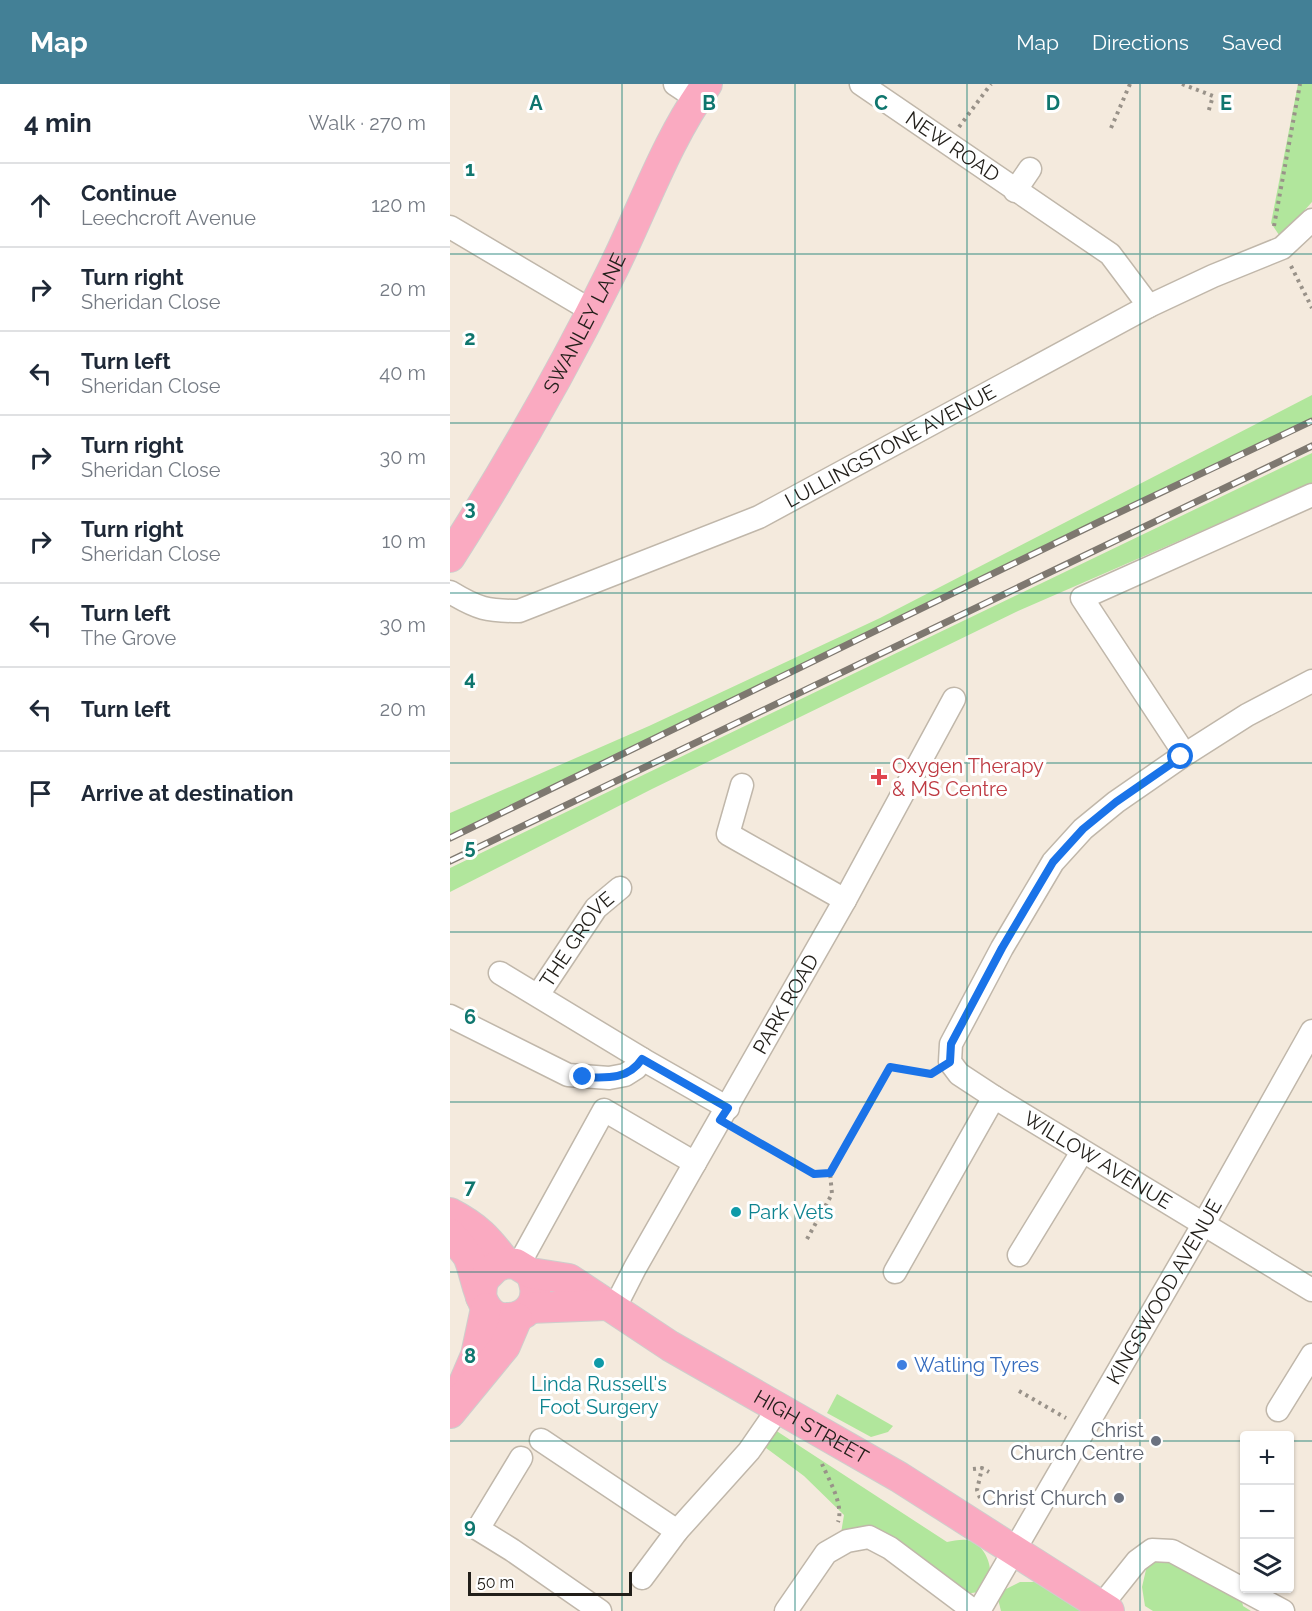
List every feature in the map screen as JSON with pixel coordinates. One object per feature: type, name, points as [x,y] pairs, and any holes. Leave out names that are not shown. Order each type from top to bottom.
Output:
[{"type":"main road","name":"SWANLEY LANE","points":[[450,557],[484,502],[592,311],[623,250],[693,89]]},
{"type":"main road","points":[[450,1213],[464,1220],[487,1238],[536,1286],[535,1298],[505,1346],[451,1412]]},
{"type":"main road","points":[[450,1234],[468,1256],[484,1302],[494,1316],[503,1319],[524,1313],[610,1307]]},
{"type":"main road","points":[[451,1412],[476,1355],[484,1302],[482,1285],[485,1278],[496,1267],[519,1267]]},
{"type":"main road","name":"HIGH STREET","points":[[519,1267],[569,1279],[670,1346],[899,1478],[1105,1609]]},
{"type":"street","name":"NEW ROAD","points":[[861,84],[1110,254],[1149,306]]},
{"type":"street","name":"NEW ROAD","points":[[1015,191],[1029,169]]},
{"type":"street","name":"LULLINGSTONE AVENUE","points":[[450,592],[472,606],[495,611],[519,611],[759,517],[1149,306],[1213,276],[1282,248],[1312,220]]},
{"type":"street","points":[[450,227],[592,311]]},
{"type":"street","points":[[1178,744],[1082,598],[1312,495]]},
{"type":"street","points":[[950,1062],[951,1044],[1002,948],[1053,862],[1083,829],[1116,802],[1181,757],[1247,715],[1312,681]]},
{"type":"street","name":"PARK ROAD","points":[[610,1307],[724,1114],[845,900],[954,699]]},
{"type":"street","points":[[742,785],[728,834],[845,900]]},
{"type":"street","name":"THE GROVE","points":[[538,995],[596,908],[620,888]]},
{"type":"street","name":"THE GROVE","points":[[500,973],[642,1059],[724,1114]]},
{"type":"street","points":[[450,1016],[568,1075],[609,1078],[625,1075],[636,1068],[642,1059]]},
{"type":"street","name":"KINGSWOOD AVENUE","points":[[979,1611],[1203,1225],[1312,1031]]},
{"type":"street","name":"WILLOW AVENUE","points":[[950,1062],[959,1074],[994,1097],[1312,1290]]},
{"type":"street","points":[[895,1272],[994,1097]]},
{"type":"street","points":[[519,1267],[604,1110],[695,1163]]},
{"type":"street","points":[[1019,1255],[1082,1152]]},
{"type":"street","points":[[1278,1410],[1312,1355]]},
{"type":"street","points":[[642,1578],[677,1531],[742,1459],[778,1408]]},
{"type":"street","points":[[541,1440],[677,1531]]},
{"type":"street","points":[[521,1458],[478,1529],[600,1611]]},
{"type":"street","points":[[786,1611],[826,1553],[847,1541],[869,1537],[890,1548],[974,1611]]},
{"type":"street","points":[[1105,1609],[1137,1561],[1152,1550],[1172,1551],[1283,1611]]},
{"type":"path","points":[[947,142],[991,84]]},
{"type":"path","points":[[1111,128],[1130,84]]},
{"type":"path","points":[[1182,84],[1213,96],[1208,113]]},
{"type":"path","points":[[1300,84],[1273,229],[1312,308]]},
{"type":"path","points":[[807,1239],[832,1194],[830,1173],[890,1067],[931,1074],[950,1062]]},
{"type":"path","points":[[724,1114],[814,1174],[830,1173]]},
{"type":"path","points":[[1019,1391],[1085,1429]]},
{"type":"path","points":[[822,1462],[841,1515],[826,1553]]},
{"type":"path","points":[[982,1468],[977,1490],[983,1507]]},
{"type":"path","points":[[973,1469],[982,1468],[989,1472]]},
{"type":"green space","points":[[1298,84],[1312,84],[1312,202],[1279,235],[1271,223]]},
{"type":"green space","points":[[1312,395],[1312,420],[1101,520],[450,837],[450,813],[649,726],[880,618]]},
{"type":"green space","points":[[1312,453],[1312,483],[1018,611],[652,789],[450,892],[450,868]]},
{"type":"green space","points":[[837,1394],[893,1426],[888,1432],[871,1437],[827,1413]]},
{"type":"green space","points":[[775,1430],[947,1542],[967,1540],[975,1543],[987,1558],[990,1567],[987,1584],[981,1590],[972,1593],[958,1592],[841,1533],[844,1515],[804,1476],[762,1445]]},
{"type":"green space","points":[[1168,1556],[1241,1596],[1243,1606],[1251,1611],[1153,1611],[1145,1606],[1142,1587],[1148,1561]]},
{"type":"green space","points":[[1020,1582],[1036,1582],[1082,1611],[1001,1611],[998,1599],[1006,1589]]},
{"type":"railway","points":[[450,838],[1101,521],[1312,421]]},
{"type":"railway","points":[[450,861],[1312,446]]},
{"type":"place","name":"Oxygen Therapy & MS Centre","points":[[879,777]]},
{"type":"place","name":"Park Vets","points":[[736,1212]]},
{"type":"place","name":"Linda Russell's Foot Surgery","points":[[599,1363]]},
{"type":"place","name":"Watling Tyres","points":[[902,1365]]},
{"type":"place","name":"Christ Church Centre","points":[[1156,1441]]},
{"type":"place","name":"Christ Church","points":[[1119,1498]]},
{"type":"route","points":[[583,1077],[609,1078],[625,1075],[636,1068],[642,1059],[728,1108],[720,1120],[735,1130],[814,1174],[830,1173],[890,1067],[931,1074],[950,1062],[951,1044],[1002,948],[1053,862],[1083,829],[1116,802],[1181,757]]}]
